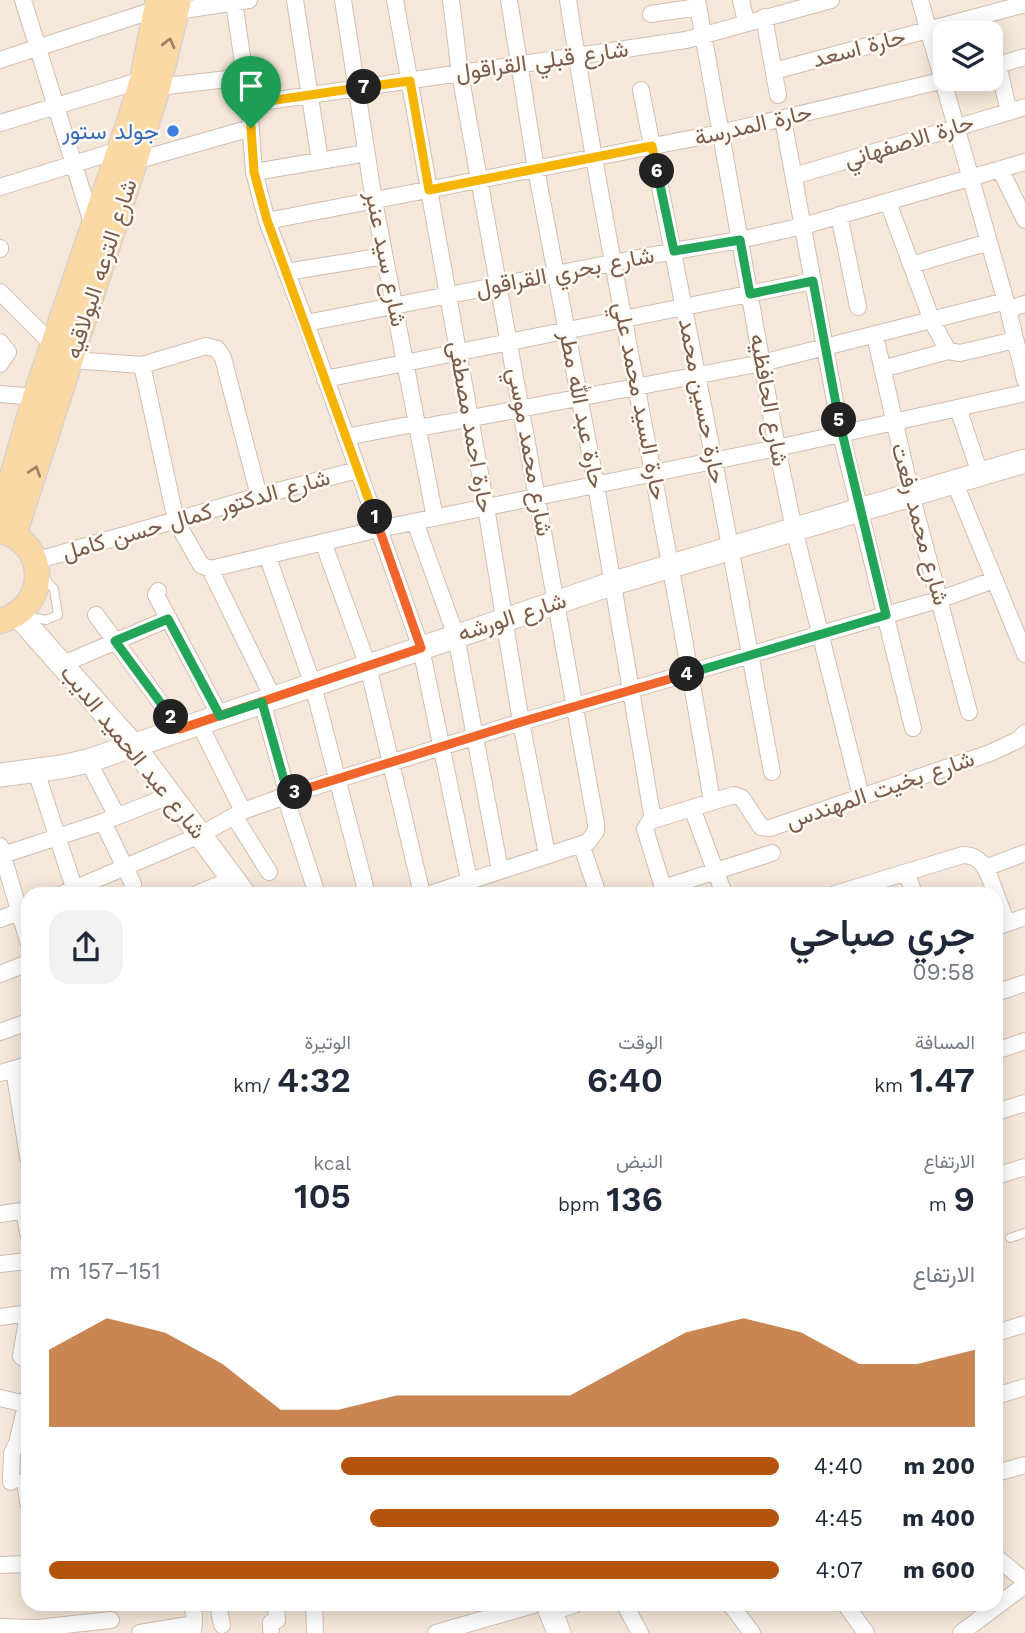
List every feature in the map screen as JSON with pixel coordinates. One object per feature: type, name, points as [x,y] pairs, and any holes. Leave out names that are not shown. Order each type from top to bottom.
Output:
[{"type":"main road","name":"شارع الترعه البولاقيه","points":[[5,528],[150,83],[168,5]]},
{"type":"main road","name":"شارع الترعه البولاقيه","points":[[5,528],[36,397],[62,353],[93,228],[127,156]]},
{"type":"main road","points":[[5,528],[27,546],[36,567],[35,592],[25,608],[8,618]]},
{"type":"street","points":[[23,0],[93,228]]},
{"type":"street","points":[[295,0],[320,161]]},
{"type":"street","name":"شارع سيد عنبر","points":[[343,0],[374,201],[435,518]]},
{"type":"street","name":"حارة احمد مصطفى","points":[[396,0],[486,507],[521,722],[547,855]]},
{"type":"street","name":"شارع محمد موسي","points":[[451,0],[460,74],[596,824],[593,837],[581,844]]},
{"type":"street","name":"حارة عبد الله مطر","points":[[509,0],[536,169],[632,690],[653,820],[645,829],[663,887]]},
{"type":"street","name":"حارة السيد محمد علي","points":[[568,0],[594,158],[691,673],[712,802]]},
{"type":"street","points":[[741,0],[746,22]]},
{"type":"street","points":[[920,0],[933,41]]},
{"type":"street","points":[[0,60],[168,5],[242,1],[245,77],[254,172],[267,220],[421,648],[441,748],[461,887],[500,870],[581,844],[596,887]]},
{"type":"street","name":"شارع قبلي القراقول","points":[[249,104],[686,40],[764,17],[788,6],[826,1]]},
{"type":"street","points":[[651,14],[698,4]]},
{"type":"street","name":"شارع الحافظيه","points":[[698,4],[777,448],[794,529],[861,796]]},
{"type":"street","name":"حارة اسعد","points":[[774,71],[1025,4]]},
{"type":"street","points":[[764,17],[778,95]]},
{"type":"street","points":[[1003,63],[1025,57]]},
{"type":"street","points":[[0,123],[150,83],[245,77]]},
{"type":"street","name":"حارة المدرسة","points":[[267,220],[720,133],[933,83]]},
{"type":"street","name":"حارة حسين محمد","points":[[641,90],[772,772]]},
{"type":"street","points":[[948,91],[1025,380]]},
{"type":"street","points":[[1002,91],[1009,112]]},
{"type":"street","name":"حارة الاصفهاني","points":[[794,176],[1025,107]]},
{"type":"street","points":[[783,119],[841,434],[913,728]]},
{"type":"street","points":[[0,187],[74,164],[127,156],[251,128]]},
{"type":"street","points":[[254,172],[367,153]]},
{"type":"street","name":"شارع بحري القراقول","points":[[306,323],[803,226],[1025,162]]},
{"type":"street","points":[[1000,169],[1025,220]]},
{"type":"street","points":[[888,202],[932,321],[948,351]]},
{"type":"street","points":[[839,215],[858,307]]},
{"type":"street","points":[[911,265],[989,242]]},
{"type":"street","points":[[286,272],[384,256]]},
{"type":"street","points":[[325,379],[813,281]]},
{"type":"street","points":[[0,292],[62,353],[142,365],[206,346],[217,349],[221,353],[259,496]]},
{"type":"street","points":[[346,437],[469,419],[697,376],[762,363],[932,321],[1007,305],[1025,304]]},
{"type":"street","name":"شارع محمد رفعت","points":[[875,336],[911,494],[969,712]]},
{"type":"street","points":[[882,369],[948,351],[960,353],[1015,340]]},
{"type":"street","points":[[142,365],[176,521],[201,565],[210,569],[379,529],[777,448],[1025,393]]},
{"type":"street","points":[[0,377],[1,394],[36,397]]},
{"type":"street","points":[[958,408],[980,474]]},
{"type":"street","name":"شارع الورشه","points":[[0,775],[88,761],[614,583],[1025,461]]},
{"type":"street","name":"شارع الدكتور كمال حسن كامل","points":[[36,567],[176,521],[358,470]]},
{"type":"street","points":[[954,481],[994,580],[1021,637],[1025,654]]},
{"type":"street","points":[[415,522],[456,636],[500,870]]},
{"type":"street","points":[[323,542],[368,666],[420,887]]},
{"type":"street","points":[[267,555],[313,685],[365,887]]},
{"type":"street","points":[[210,569],[267,700],[286,795],[315,887]]},
{"type":"street","points":[[83,887],[200,835],[238,814],[286,795],[574,706],[941,599],[994,580]]},
{"type":"street","points":[[158,591],[156,595],[168,619],[200,723],[238,814],[269,872]]},
{"type":"street","points":[[96,615],[115,641],[200,723]]},
{"type":"street","name":"شارع عبد الحميد الديب","points":[[8,618],[63,664],[133,745],[239,886]]},
{"type":"street","points":[[63,664],[168,619]]},
{"type":"street","name":"شارع بخيت المهندس","points":[[712,802],[734,796],[744,801],[765,829],[1023,742]]},
{"type":"street","points":[[88,761],[133,884]]},
{"type":"street","points":[[36,771],[58,837],[70,887]]},
{"type":"street","points":[[21,905],[1,852],[58,837],[171,795]]},
{"type":"street","points":[[653,820],[712,802]]},
{"type":"street","points":[[692,808],[722,887]]},
{"type":"street","points":[[674,887],[772,853]]},
{"type":"street","points":[[985,868],[1025,853]]},
{"type":"street","points":[[862,887],[963,855],[976,858],[985,868],[993,887]]},
{"type":"street","points":[[907,873],[912,887]]},
{"type":"street","points":[[0,919],[21,911]]},
{"type":"street","points":[[1003,924],[1025,917]]},
{"type":"street","points":[[0,974],[21,966]]},
{"type":"street","points":[[1003,991],[1025,983]]},
{"type":"street","points":[[0,1032],[21,1024]]},
{"type":"street","points":[[1003,1049],[1025,1041]]},
{"type":"street","points":[[14,1069],[21,1113]]},
{"type":"street","points":[[1003,1110],[1025,1103]]},
{"type":"street","points":[[1003,1174],[1025,1167]]},
{"type":"street","points":[[0,1214],[21,1211]]},
{"type":"street","points":[[0,1264],[21,1262]]},
{"type":"street","points":[[0,1317],[21,1315]]},
{"type":"street","points":[[1003,1331],[1025,1324]]},
{"type":"street","points":[[1003,1394],[1025,1387]]},
{"type":"street","points":[[0,1398],[21,1400]]},
{"type":"street","points":[[16,1481],[12,1453],[21,1426]]},
{"type":"street","points":[[1003,1472],[1025,1465]]},
{"type":"street","points":[[1003,1563],[1025,1583],[1003,1600]]},
{"type":"street","points":[[0,1565],[21,1564]]},
{"type":"street","points":[[219,1611],[222,1625]]},
{"type":"street","points":[[271,1629],[271,1623],[277,1620],[276,1611]]},
{"type":"street","points":[[314,1611],[315,1633]]},
{"type":"street","points":[[628,1611],[640,1633]]},
{"type":"street","points":[[736,1611],[752,1633]]},
{"type":"street","points":[[850,1611],[866,1633]]},
{"type":"street","points":[[961,1633],[989,1611]]},
{"type":"street","points":[[442,1632],[547,1614]]},
{"type":"street","points":[[140,1633],[196,1615]]},
{"type":"street","points":[[0,1628],[23,1630],[111,1620]]},
{"type":"lane","points":[[1010,1238],[1025,1233]]},
{"type":"shaded area","points":[[0,0],[1025,0],[1025,1633],[0,1633]]},
{"type":"place","name":"جولد ستور","points":[[173,131]]},
{"type":"route","points":[[251,128],[249,104],[410,81],[429,190],[652,146],[674,251],[740,240],[750,294],[813,281],[841,434],[886,615],[521,722],[288,794],[262,702],[220,716],[168,619],[115,641],[180,729],[220,716],[262,702],[421,648],[267,220],[254,172],[251,128]]}]
